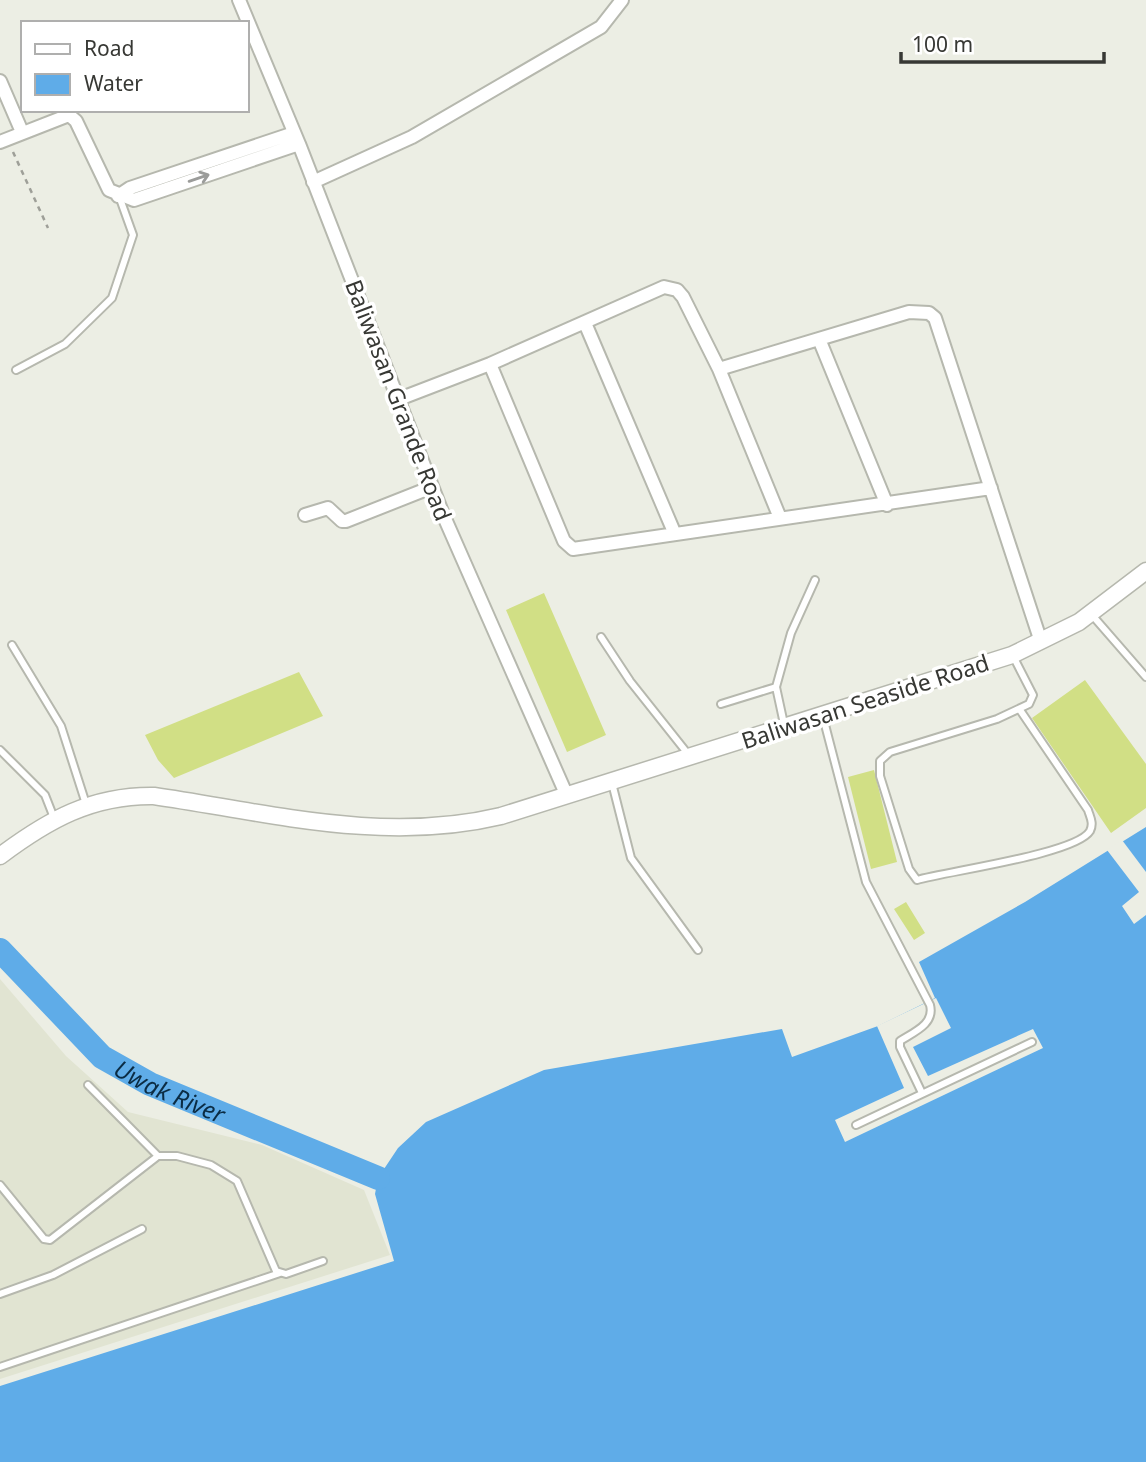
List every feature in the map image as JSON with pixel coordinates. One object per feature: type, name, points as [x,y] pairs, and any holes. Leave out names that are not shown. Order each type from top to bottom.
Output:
[{"type":"main road","name":"Baliwasan Seaside Road","points":[[0,856],[54,818],[86,805],[129,796],[154,796],[344,826],[401,829],[471,823],[567,796],[1012,655],[1091,614],[1146,571]]},
{"type":"street","points":[[313,182],[412,136],[601,27],[622,0]]},
{"type":"street","name":"Baliwasan Grande Road","points":[[243,2],[432,487],[567,796]]},
{"type":"street","points":[[0,81],[22,132]]},
{"type":"street","points":[[4,141],[64,114],[72,116],[109,190],[134,200],[145,190],[297,138]]},
{"type":"street","points":[[399,399],[489,364],[664,287],[671,287],[683,297],[719,369],[780,518]]},
{"type":"street","points":[[719,369],[909,312],[929,313],[935,318],[1041,642]]},
{"type":"street","points":[[585,323],[674,532]]},
{"type":"street","points":[[819,340],[887,505]]},
{"type":"street","points":[[489,364],[568,546],[578,548],[991,488]]},
{"type":"street","points":[[305,514],[328,508],[342,521],[346,521],[432,487]]},
{"type":"lane","points":[[16,370],[65,344],[113,298],[133,235],[118,195]]},
{"type":"lane","points":[[785,728],[776,687],[791,633],[815,580]]},
{"type":"lane","points":[[1091,614],[1146,677]]},
{"type":"lane","points":[[601,637],[630,681],[689,756]]},
{"type":"lane","points":[[12,645],[61,726],[86,805]]},
{"type":"lane","points":[[1012,655],[1032,695],[1029,704],[1020,710],[890,752],[880,761],[880,776],[904,856],[917,880],[1024,858],[1081,840],[1090,830],[1092,821],[1088,810],[1020,710]]},
{"type":"lane","points":[[721,704],[776,687]]},
{"type":"lane","points":[[822,716],[866,882],[932,1012],[927,1023],[900,1041],[922,1093]]},
{"type":"lane","points":[[0,750],[45,795],[54,818]]},
{"type":"lane","points":[[611,781],[631,858],[698,950]]},
{"type":"lane","points":[[856,1125],[1032,1042]]},
{"type":"lane","points":[[88,1085],[158,1156]]},
{"type":"lane","points":[[0,1185],[44,1239],[50,1240],[158,1156],[177,1156],[211,1165],[237,1181],[272,1266],[280,1273]]},
{"type":"lane","points":[[0,1294],[53,1275],[142,1229]]},
{"type":"lane","points":[[0,1367],[280,1273],[324,1261]]},
{"type":"path","points":[[4,141],[48,228]]},
{"type":"shaded area","points":[[0,979],[66,1056],[128,1112],[262,1145],[364,1190],[390,1255],[0,1379]]},
{"type":"water","points":[[1146,827],[1146,1462],[0,1462],[0,1386],[394,1261],[375,1194],[378,1178],[398,1148],[426,1122],[544,1070],[782,1029],[792,1057],[878,1026],[935,998],[919,962],[1025,902]]},
{"type":"pier","points":[[1122,840],[1146,872],[1146,915],[1134,924],[1122,906],[1139,892],[1107,850]]},
{"type":"pier","points":[[936,998],[951,1028],[913,1047],[928,1076],[1033,1029],[1043,1048],[845,1142],[835,1120],[904,1088],[877,1026]]},
{"type":"building","points":[[544,593],[606,735],[567,752],[506,610]]},
{"type":"building","points":[[299,672],[323,716],[174,778],[158,760],[145,735]]},
{"type":"building","points":[[1085,680],[1146,764],[1146,808],[1111,833],[1032,718]]},
{"type":"building","points":[[874,770],[897,862],[871,869],[848,777]]},
{"type":"building","points":[[906,902],[925,933],[914,940],[894,909]]},
{"type":"waterway","name":"Uwak River","points":[[0,950],[102,1057],[150,1084],[378,1178]]}]
